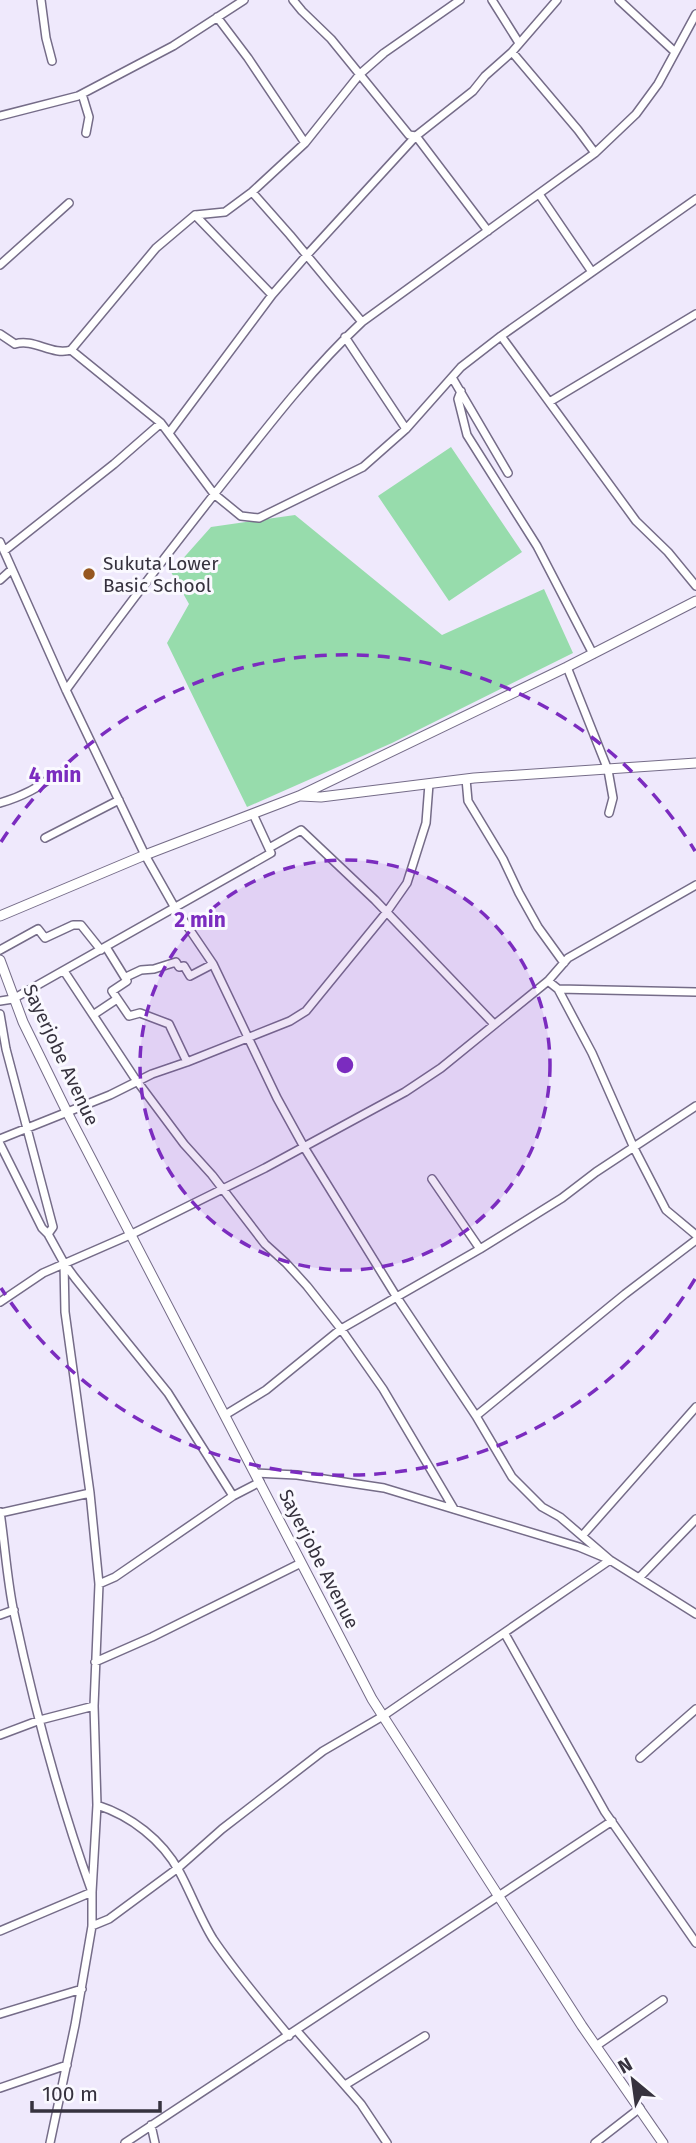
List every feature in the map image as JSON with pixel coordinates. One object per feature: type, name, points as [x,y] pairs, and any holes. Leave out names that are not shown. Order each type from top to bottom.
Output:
[{"type":"street","points":[[41,0],[52,61]]},
{"type":"street","points":[[0,116],[82,94],[173,46],[244,0]]},
{"type":"street","points":[[293,0],[360,74],[410,135],[416,136],[488,231]]},
{"type":"street","points":[[71,350],[156,248],[195,215],[225,212],[252,192],[305,143],[360,74],[384,53],[460,0]]},
{"type":"street","points":[[492,0],[519,43]]},
{"type":"street","points":[[169,433],[272,295],[306,256],[416,136],[473,91],[485,76],[512,52],[557,0]]},
{"type":"street","points":[[619,0],[675,52]]},
{"type":"street","points":[[66,690],[134,596],[214,494],[291,397],[345,337],[595,153],[636,114],[658,84],[696,14]]},
{"type":"street","points":[[217,17],[305,143]]},
{"type":"street","points":[[690,24],[696,31]]},
{"type":"street","points":[[512,52],[595,153]]},
{"type":"street","points":[[82,94],[89,117],[86,133]]},
{"type":"street","points":[[252,192],[362,322]]},
{"type":"street","points":[[539,194],[592,272]]},
{"type":"street","points":[[0,334],[15,344],[23,341],[58,351],[71,350],[161,423],[214,494],[241,516],[259,518],[363,467],[406,429],[461,367],[696,199]]},
{"type":"street","points":[[0,265],[69,203]]},
{"type":"street","points":[[195,215],[272,295]]},
{"type":"street","points":[[551,401],[696,314]]},
{"type":"street","points":[[501,336],[636,521],[668,552],[696,586]]},
{"type":"street","points":[[345,337],[406,429]]},
{"type":"street","points":[[453,379],[509,473]]},
{"type":"street","points":[[461,391],[458,399],[467,435],[537,546],[593,653]]},
{"type":"street","points":[[4,551],[161,423]]},
{"type":"street","points":[[0,542],[66,690],[145,855],[175,908],[213,964],[247,1038],[304,1147],[512,1477],[542,1507],[560,1517],[610,1560],[696,1614]]},
{"type":"street","points":[[0,580],[11,570]]},
{"type":"street","points":[[0,916],[145,855],[299,796],[567,667],[696,601]]},
{"type":"street","points":[[567,667],[608,770],[613,798],[609,813]]},
{"type":"street","points":[[299,796],[321,797],[466,779],[696,763]]},
{"type":"street","points":[[0,803],[43,785],[54,775]]},
{"type":"street","points":[[466,779],[468,801],[503,859],[538,927],[564,963]]},
{"type":"street","points":[[233,1496],[168,1393],[64,1263],[42,1228],[0,1142],[27,1127],[290,1021],[306,1011],[407,883],[426,823],[429,784]]},
{"type":"street","points":[[45,838],[119,800]]},
{"type":"street","points":[[0,1001],[13,999],[271,853],[253,814]]},
{"type":"street","points":[[269,848],[301,830],[494,1024]]},
{"type":"street","points":[[0,1302],[43,1273],[130,1235],[304,1147],[405,1092],[441,1068],[548,981],[568,958],[696,885]]},
{"type":"street","points":[[0,950],[38,929],[45,938],[73,925],[81,925],[126,978]]},
{"type":"street","name":"Sayerjobe Avenue","points":[[0,960],[13,999],[67,1112],[383,1716],[596,2046],[663,2143]]},
{"type":"street","points":[[187,1062],[169,1024],[140,1013],[129,1016],[113,991],[127,981],[126,978],[141,970],[176,962],[179,967],[184,966],[190,976],[213,964]]},
{"type":"street","points":[[64,971],[137,1081],[184,1144],[223,1188],[265,1244],[307,1286],[341,1329],[383,1389],[454,1509]]},
{"type":"street","points":[[476,1416],[696,1237],[666,1210],[634,1148],[592,1053],[558,989],[548,981]]},
{"type":"street","points":[[558,989],[696,992]]},
{"type":"street","points":[[93,1015],[117,999]]},
{"type":"street","points":[[0,1014],[6,1049],[53,1227],[48,1234]]},
{"type":"street","points":[[225,1415],[266,1390],[341,1329],[562,1198],[596,1172],[696,1106]]},
{"type":"street","points":[[432,1179],[480,1249]]},
{"type":"street","points":[[50,2143],[82,1989],[92,1926],[97,1805],[94,1706],[99,1584],[90,1493],[65,1312],[64,1263]]},
{"type":"street","points":[[582,1536],[696,1407]]},
{"type":"street","points":[[99,1584],[115,1577],[257,1478],[297,1475],[384,1488],[579,1547],[610,1560]]},
{"type":"street","points":[[90,1493],[0,1512],[14,1611],[40,1720],[68,1821],[92,1892]]},
{"type":"street","points":[[639,1578],[696,1520]]},
{"type":"street","points":[[92,1926],[109,1919],[178,1868],[222,1829],[323,1751],[383,1716],[610,1560]]},
{"type":"street","points":[[95,1662],[302,1563]]},
{"type":"street","points":[[0,1615],[14,1611]]},
{"type":"street","points":[[505,1634],[612,1821],[696,1943]]},
{"type":"street","points":[[0,1735],[40,1720],[94,1706]]},
{"type":"street","points":[[640,1758],[696,1710]]},
{"type":"street","points":[[97,1805],[117,1812],[150,1835],[178,1868],[212,1937],[243,1981],[289,2036]]},
{"type":"street","points":[[125,2143],[612,1821]]},
{"type":"street","points":[[0,1931],[92,1892]]},
{"type":"street","points":[[0,2014],[82,1989]]},
{"type":"street","points":[[596,2046],[663,2000]]},
{"type":"street","points":[[297,2031],[345,2085],[387,2143]]},
{"type":"street","points":[[345,2085],[425,2036]]},
{"type":"street","points":[[0,2088],[66,2066]]},
{"type":"street","points":[[595,2143],[640,2108]]},
{"type":"street","points":[[150,2125],[155,2143]]},
{"type":"green space","points":[[451,447],[522,552],[449,601],[378,496]]},
{"type":"green space","points":[[295,515],[442,635],[544,589],[573,653],[392,743],[247,807],[167,643],[189,604],[171,572],[211,527]]},
{"type":"place","name":"Sukuta Lower Basic School","points":[[89,574]]}]
